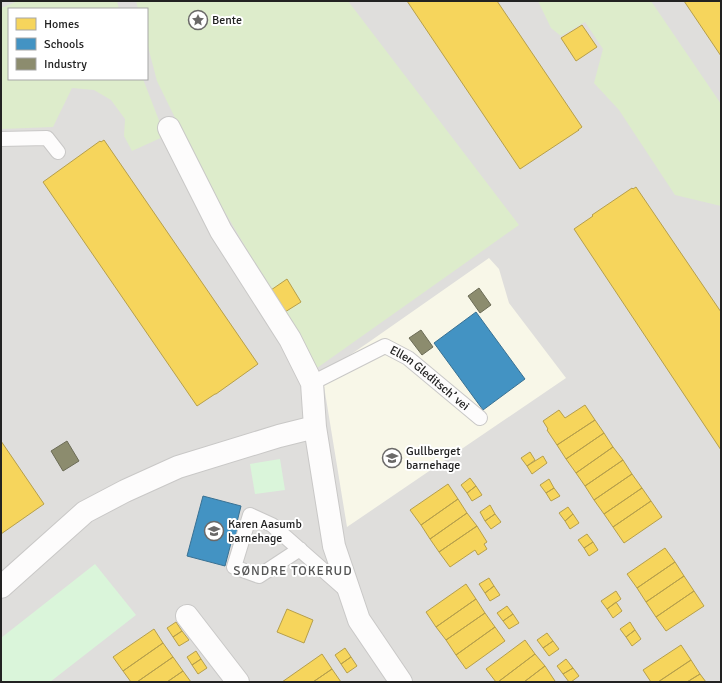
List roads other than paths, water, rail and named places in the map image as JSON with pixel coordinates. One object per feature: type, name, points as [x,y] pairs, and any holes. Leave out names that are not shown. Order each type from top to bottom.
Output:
[{"type":"street","points":[[169,128],[221,230],[290,339],[312,383],[315,427],[334,546],[359,620],[401,682]]},
{"type":"street","points":[[1,587],[85,512],[125,491],[178,467],[279,436],[315,427]]},
{"type":"street","points":[[187,616],[238,682]]},
{"type":"lane","points":[[1,140],[47,138],[58,152]]},
{"type":"lane","name":"Ellen Gleditsch’ vei","points":[[312,383],[385,346],[408,358],[480,418]]},
{"type":"lane","points":[[300,549],[259,576],[234,567],[250,515],[272,525],[300,549],[350,594]]},
{"type":"place","name":"Bente","points":[[198,20]]},
{"type":"place","name":"Gullberget barnehage","points":[[392,458]]},
{"type":"place","name":"Karen Aasumb barnehage","points":[[214,531]]},
{"type":"district","name":"SØNDRE TOKERUD","points":[[293,570]]}]
